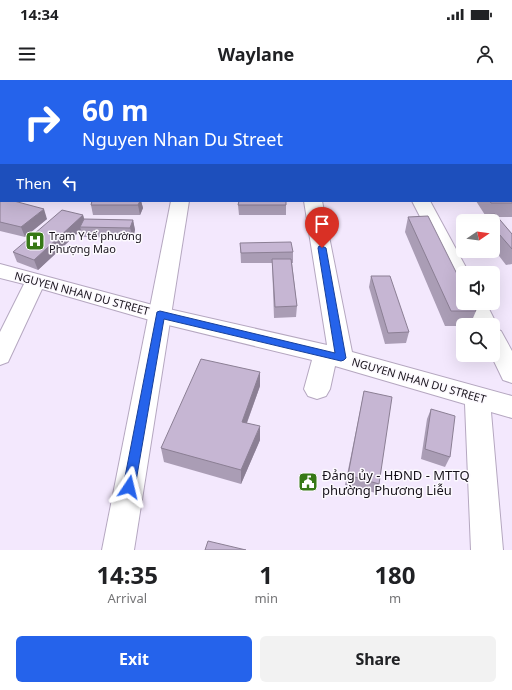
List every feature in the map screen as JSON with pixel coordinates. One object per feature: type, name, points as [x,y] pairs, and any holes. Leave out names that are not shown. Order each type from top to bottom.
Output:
[{"type":"street","points":[[118,550],[180,202]]},
{"type":"street","points":[[313,202],[333,356],[317,389]]},
{"type":"street","points":[[422,202],[456,268]]},
{"type":"street","name":"NGUYEN NHAN DU STREET","points":[[0,271],[160,315],[333,356],[512,407]]},
{"type":"street","points":[[0,356],[36,280]]},
{"type":"street","points":[[500,351],[512,373]]},
{"type":"street","points":[[477,397],[487,550]]},
{"type":"building","points":[[0,202],[18,202],[44,209],[21,227],[0,222]]},
{"type":"building","points":[[92,202],[140,202],[138,205],[91,205]]},
{"type":"building","points":[[239,202],[286,202],[286,205],[238,205]]},
{"type":"building","points":[[490,202],[512,202],[512,203]]},
{"type":"building","points":[[62,210],[83,215],[34,260],[13,252]]},
{"type":"building","points":[[428,216],[456,272],[456,310],[476,311],[451,311],[408,217]]},
{"type":"building","points":[[84,219],[133,220],[130,228],[80,227]]},
{"type":"building","points":[[500,220],[512,234],[512,249],[500,235]]},
{"type":"building","points":[[291,242],[293,252],[241,253],[240,243]]},
{"type":"building","points":[[272,259],[291,259],[297,306],[275,307]]},
{"type":"building","points":[[371,276],[390,276],[409,332],[388,333]]},
{"type":"building","points":[[201,359],[260,372],[242,422],[260,426],[241,470],[161,448]]},
{"type":"building","points":[[364,391],[392,397],[379,484],[348,475]]},
{"type":"building","points":[[431,409],[455,416],[450,457],[425,449]]},
{"type":"building","points":[[208,541],[246,550],[205,550]]},
{"type":"place","name":"Trạm Y tế phường Phượng Mao","points":[[35,241]]},
{"type":"place","name":"Đảng ủy - HĐND - MTTQ phường Phương Liễu","points":[[308,482]]},
{"type":"route","points":[[129,487],[160,315],[341,358],[322,248]]}]
